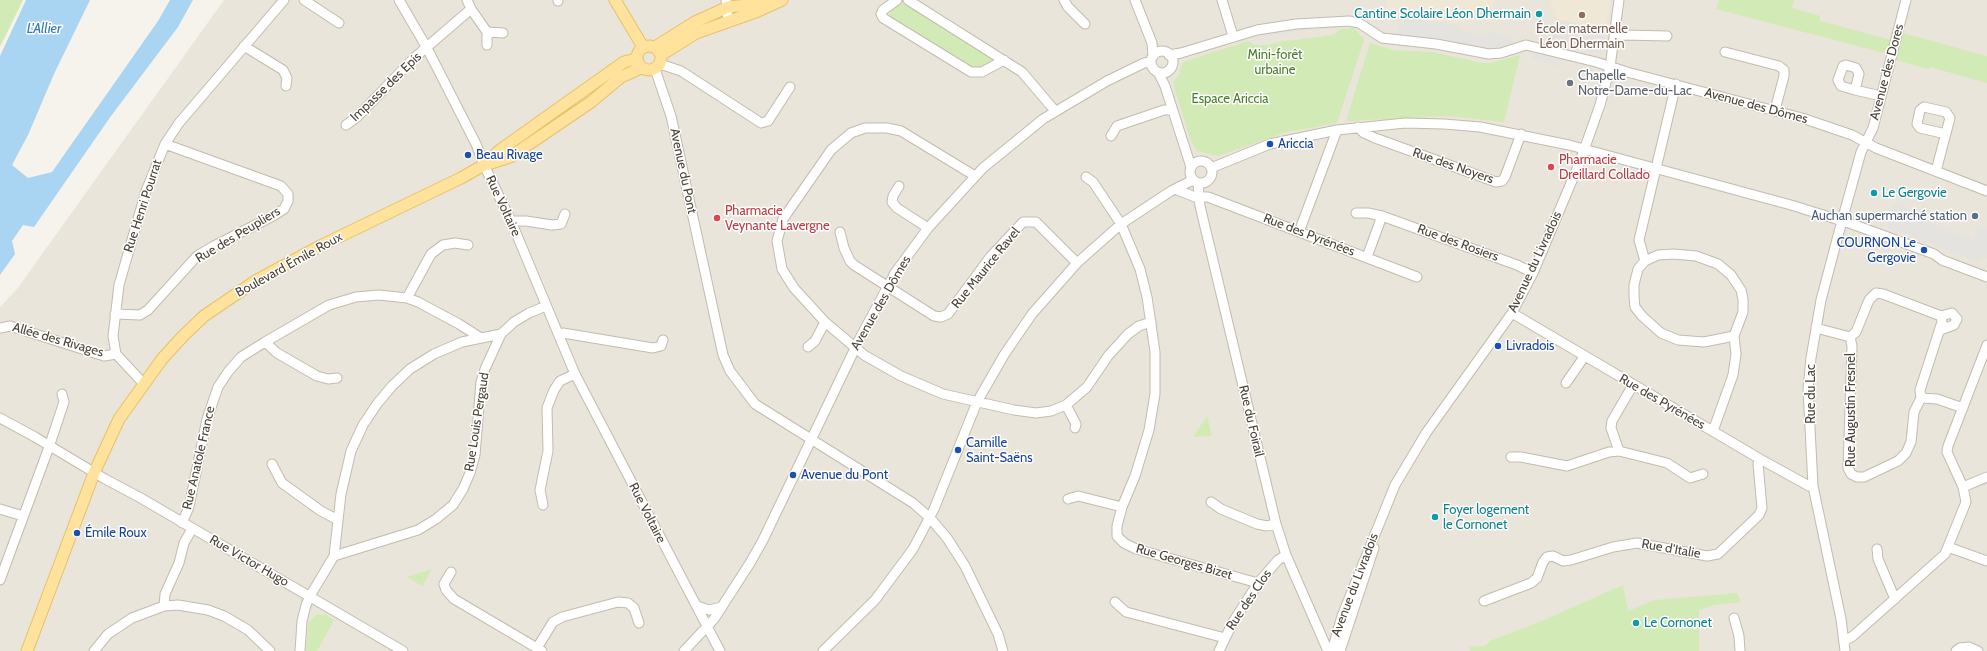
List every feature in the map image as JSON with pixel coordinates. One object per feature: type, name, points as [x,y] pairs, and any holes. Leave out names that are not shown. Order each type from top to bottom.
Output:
[{"type":"main road","points":[[615,0],[643,47],[658,59]]},
{"type":"main road","points":[[643,47],[637,52],[638,64],[648,70],[695,22],[727,4],[779,1]]},
{"type":"main road","points":[[658,59],[696,33],[758,12],[779,1]]},
{"type":"main road","name":"Boulevard Émile Roux","points":[[27,651],[94,473],[120,419],[143,383],[162,359],[204,316],[257,280],[320,246],[461,178],[484,165],[510,157],[591,102],[638,64]]},
{"type":"street","name":"Rue Henri Pourrat","points":[[116,354],[113,336],[114,314],[119,285],[146,190],[165,144],[207,88],[284,0]]},
{"type":"street","points":[[304,0],[338,23]]},
{"type":"street","name":"Rue Voltaire","points":[[399,0],[427,48],[476,144],[484,165],[511,221],[575,374],[720,651]]},
{"type":"street","points":[[467,0],[471,9],[487,32],[487,45]]},
{"type":"street","points":[[897,0],[883,10],[881,14],[883,18],[971,72],[982,72],[1004,60]]},
{"type":"street","points":[[908,0],[1022,72],[1055,111]]},
{"type":"street","points":[[1064,0],[1085,24]]},
{"type":"street","points":[[1135,0],[1152,43],[1154,70],[1158,72],[1165,86],[1186,150],[1191,167],[1190,174],[1200,182]]},
{"type":"street","points":[[1222,0],[1233,36]]},
{"type":"street","name":"Avenue du Livradois","points":[[1332,649],[1342,616],[1381,519],[1395,486],[1412,454],[1512,313],[1533,273],[1585,150],[1600,105],[1610,67],[1619,0]]},
{"type":"street","points":[[727,4],[728,21]]},
{"type":"street","name":"Avenue des Dores","points":[[1865,142],[1870,135],[1905,4]]},
{"type":"street","name":"Impasse des Epis","points":[[346,125],[357,117],[413,59],[471,9]]},
{"type":"street","name":"Avenue des Dômes","points":[[1166,53],[1181,53],[1233,36],[1277,26],[1349,21],[1359,23],[1377,35],[1390,39],[1436,44],[1489,54],[1501,53],[1526,45],[1775,110],[1852,135],[1936,172],[1987,192]]},
{"type":"street","points":[[487,32],[503,33]]},
{"type":"street","points":[[1614,37],[1624,35],[1667,36]]},
{"type":"street","points":[[1152,43],[1166,53],[1172,64],[1165,86]]},
{"type":"street","points":[[244,46],[282,70],[287,78],[286,86]]},
{"type":"street","points":[[1724,52],[1780,66],[1784,70],[1784,76],[1775,110]]},
{"type":"street","points":[[1152,59],[1166,53]]},
{"type":"street","points":[[658,59],[681,71],[761,123],[768,121],[790,87]]},
{"type":"street","name":"Avenue du Pont","points":[[658,59],[723,355],[730,371],[755,404],[913,503],[930,518],[947,538],[965,566],[998,634],[1003,651]]},
{"type":"street","name":"Avenue des Dômes","points":[[684,651],[707,627],[722,607],[763,540],[854,347],[887,286],[928,228],[975,176],[1001,152],[1055,111],[1107,81],[1152,59]]},
{"type":"street","points":[[1158,72],[1164,73],[1169,70]]},
{"type":"street","points":[[1645,261],[1639,240],[1676,84]]},
{"type":"street","points":[[1856,90],[1881,96]]},
{"type":"street","points":[[1112,136],[1117,126],[1164,110],[1172,110]]},
{"type":"street","points":[[1211,168],[1227,160],[1270,144],[1358,127],[1405,123],[1444,124],[1520,134],[1749,193],[1842,221],[1934,254],[1942,260],[1987,277]]},
{"type":"street","name":"Rue des Noyers","points":[[1358,127],[1364,133],[1375,138],[1496,182],[1502,182],[1505,177],[1520,134]]},
{"type":"street","points":[[975,176],[901,131],[887,128],[865,128],[851,133],[831,150],[790,206],[783,219],[777,241],[782,269],[794,288],[825,322],[864,355],[920,385],[943,394],[1014,410],[1036,413],[1051,411],[1066,405],[1087,387],[1108,356],[1128,334],[1139,326],[1151,322]]},
{"type":"street","points":[[1299,232],[1337,130]]},
{"type":"street","points":[[1936,172],[1946,134]]},
{"type":"street","name":"Rue du Lac","points":[[1844,646],[1813,486],[1808,389],[1816,328],[1842,221],[1865,142]]},
{"type":"street","name":"Rue des Peupliers","points":[[114,314],[140,315],[148,310],[197,256],[273,216],[284,209],[288,201],[288,194],[281,186],[165,144]]},
{"type":"street","points":[[822,651],[861,615],[889,583],[913,549],[930,518],[977,402],[1017,335],[1052,290],[1077,263],[1121,224],[1175,189],[1200,182],[1212,176],[1211,168],[1207,163],[1200,161],[1186,150]]},
{"type":"street","points":[[1191,167],[1200,161]]},
{"type":"street","name":"Rue Georges Bizet","points":[[1086,177],[1093,182],[1121,224],[1140,269],[1151,322],[1155,352],[1154,401],[1149,430],[1136,476],[1122,507],[1117,526],[1117,536],[1124,543],[1136,549],[1258,583]]},
{"type":"street","name":"Rue du Foirail","points":[[1200,182],[1200,206],[1276,524],[1286,555],[1322,639],[1332,649]]},
{"type":"street","points":[[899,186],[893,196],[892,202],[897,208],[928,228]]},
{"type":"street","name":"Rue des Pyrénées","points":[[1175,189],[1200,198],[1208,197],[1417,277]]},
{"type":"street","name":"Rue des Rosiers","points":[[1356,213],[1368,212],[1382,216],[1517,265],[1533,273]]},
{"type":"street","points":[[511,221],[526,221],[552,225],[561,224],[565,214]]},
{"type":"street","points":[[1367,257],[1382,216]]},
{"type":"street","name":"Rue Maurice Ravel","points":[[887,286],[934,316],[941,317],[948,314],[991,256],[1015,229],[1023,222],[1031,221],[1036,222],[1077,263]]},
{"type":"street","points":[[840,232],[850,261],[887,286]]},
{"type":"street","points":[[406,298],[431,254],[443,245],[455,243],[468,245]]},
{"type":"street","points":[[1713,431],[1733,375],[1736,354],[1734,336],[1743,312],[1741,290],[1731,275],[1718,264],[1696,256],[1674,254],[1658,255],[1645,261],[1638,269],[1634,285],[1635,307],[1651,324],[1662,332],[1678,340],[1704,342],[1734,336]]},
{"type":"street","points":[[1850,337],[1856,332],[1869,300],[1876,294],[1883,294],[1941,316],[1952,313],[1956,316],[1956,324],[1940,330]]},
{"type":"street","name":"Rue Anatole France","points":[[182,523],[189,507],[207,419],[216,392],[228,372],[241,357],[265,342],[329,305],[342,300],[379,295],[406,298],[459,324],[481,338]]},
{"type":"street","name":"Rue Louis Pergaud","points":[[334,556],[418,530],[436,519],[453,504],[463,489],[470,473],[475,455],[481,382],[485,369],[501,334],[514,322],[529,313],[546,306]]},
{"type":"street","name":"Rue des Pyrénées","points":[[1512,313],[1584,357],[1760,459],[1809,486],[1813,486]]},
{"type":"street","points":[[1941,316],[1942,322],[1940,330],[1920,390],[1920,398],[1937,398],[1963,408]]},
{"type":"street","points":[[808,347],[815,340],[825,322]]},
{"type":"street","name":"Allée des Rivages","points":[[0,328],[10,326],[104,356],[116,354]]},
{"type":"street","name":"Rue Augustin Fresnel","points":[[1816,328],[1850,337],[1852,346],[1848,468],[1851,474],[1857,477],[1864,477],[1898,462],[1906,453],[1910,442],[1914,412],[1920,398]]},
{"type":"street","points":[[559,334],[563,333],[653,348],[661,346],[663,340]]},
{"type":"street","points":[[300,651],[302,621],[310,596],[334,556],[341,494],[351,451],[363,425],[376,404],[392,386],[410,370],[434,354],[462,342],[501,334]]},
{"type":"street","points":[[265,342],[277,353],[317,376],[328,379],[338,378]]},
{"type":"street","points":[[1844,646],[1853,636],[1942,558],[1948,547],[1966,502],[1963,487],[1947,452],[1987,345]]},
{"type":"street","points":[[116,354],[143,383]]},
{"type":"street","points":[[1566,383],[1584,357]]},
{"type":"street","points":[[543,505],[540,490],[548,451],[547,408],[554,390],[560,381],[575,374]]},
{"type":"street","points":[[1619,451],[1611,428],[1612,421],[1634,385]]},
{"type":"street","points":[[0,580],[64,402],[62,394]]},
{"type":"street","points":[[1066,405],[1076,424],[1075,428]]},
{"type":"street","name":"Rue Victor Hugo","points":[[0,418],[403,651]]},
{"type":"street","points":[[1511,457],[1521,457],[1567,466],[1609,452],[1619,451],[1667,463],[1690,478],[1703,474]]},
{"type":"street","name":"Rue d'Italie","points":[[1484,601],[1531,582],[1537,578],[1543,562],[1547,557],[1553,556],[1563,561],[1571,560],[1631,543],[1707,556],[1718,554],[1759,516],[1762,508],[1758,464],[1760,459]]},
{"type":"street","points":[[272,464],[282,482],[321,511],[338,520]]},
{"type":"street","points":[[1963,487],[1987,477]]},
{"type":"street","points":[[1068,499],[1078,496],[1122,507]]},
{"type":"street","points":[[1211,502],[1221,509],[1257,524],[1267,526],[1276,524]]},
{"type":"street","points":[[0,509],[23,516]]},
{"type":"street","name":"Avenue du Livradois","points":[[1340,651],[1370,561],[1381,519]]},
{"type":"street","points":[[164,606],[166,594],[179,563],[184,543],[192,529]]},
{"type":"street","points":[[1948,547],[1987,562]]},
{"type":"street","points":[[1877,549],[1878,559],[1895,599]]},
{"type":"street","name":"Rue des Clos","points":[[1219,651],[1225,638],[1258,583],[1278,560],[1286,555]]},
{"type":"street","points":[[451,572],[444,584],[446,590],[454,599],[539,649],[553,622],[562,617],[618,602],[628,603],[634,608],[639,623]]},
{"type":"street","points":[[1115,602],[1126,612],[1225,638]]},
{"type":"street","points":[[94,651],[108,634],[132,618],[164,606],[178,606],[208,610],[224,616],[248,630],[270,651]]},
{"type":"street","points":[[697,606],[709,610],[722,607]]},
{"type":"street","points":[[1734,618],[1739,636],[1740,651]]},
{"type":"street","points":[[1956,651],[1960,648],[1969,647],[1978,651]]},
{"type":"shaded area","points":[[224,0],[1987,0],[1987,651],[0,651],[0,307],[17,289]]},
{"type":"shaded area","points":[[1388,0],[1494,0],[1489,21],[1467,16],[1463,23],[1384,14]]},
{"type":"shaded area","name":"École maternelle Léon Dhermain","points":[[1552,0],[1610,0],[1606,29],[1555,19],[1557,10],[1550,8]]},
{"type":"shaded area","points":[[1394,17],[1458,25],[1462,31],[1491,38],[1488,31],[1514,38],[1514,42],[1498,49],[1488,49],[1452,42],[1401,36],[1393,34],[1400,29]]},
{"type":"shaded area","points":[[1555,19],[1606,29],[1602,50],[1592,53],[1550,43]]},
{"type":"shaded area","points":[[1341,24],[1335,28],[1298,31],[1264,37],[1262,35],[1258,38],[1260,32]]},
{"type":"shaded area","points":[[1534,52],[1563,60],[1562,67],[1532,59]]},
{"type":"shaded area","points":[[1893,204],[1930,215],[1927,223],[1973,240],[1979,227],[1986,229],[1987,226],[1987,258],[1981,256],[1979,262],[1884,226]]},
{"type":"green space","points":[[0,0],[23,0],[0,47]]},
{"type":"green space","points":[[1716,0],[1794,0],[1792,8],[1820,16],[1820,21],[1892,40],[1888,54],[1716,9],[1719,1]]},
{"type":"green space","points":[[900,3],[909,5],[993,59],[981,69],[973,68],[890,18],[890,11]]},
{"type":"green space","name":"Espace Ariccia","points":[[1354,28],[1364,40],[1337,123],[1287,132],[1218,156],[1197,151],[1191,141],[1173,83],[1179,74],[1183,62],[1248,41],[1255,45],[1269,45],[1279,42],[1333,35],[1341,29]]},
{"type":"green space","points":[[1903,33],[1987,56],[1987,83],[1930,67],[1929,69],[1896,60]]},
{"type":"green space","points":[[1370,43],[1393,50],[1433,52],[1482,63],[1491,63],[1520,55],[1504,122],[1447,116],[1346,121]]},
{"type":"green space","points":[[1207,416],[1212,436],[1193,437]]},
{"type":"green space","points":[[432,569],[422,586],[407,577]]},
{"type":"green space","points":[[1623,585],[1628,611],[1655,600],[1737,593],[1741,602],[1714,605],[1699,610],[1699,651],[1470,651],[1469,647],[1485,646],[1490,641],[1544,620]]},
{"type":"green space","points":[[317,614],[326,615],[334,620],[317,651],[306,651],[308,623]]},
{"type":"water","name":"L'Allier","points":[[26,0],[90,0],[54,74],[28,135],[12,165],[28,178],[52,172],[158,21],[170,0],[193,0],[178,27],[111,116],[34,227],[23,225],[12,241],[15,254],[0,275],[0,56]]},
{"type":"place","name":"Cantine Scolaire Léon Dhermain","points":[[1539,14]]},
{"type":"place","name":"École maternelle Léon Dhermain","points":[[1582,15]]},
{"type":"place","name":"Chapelle Notre-Dame-du-Lac","points":[[1570,83]]},
{"type":"place","name":"Ariccia","points":[[1270,144]]},
{"type":"place","name":"Beau Rivage","points":[[468,155]]},
{"type":"place","name":"Pharmacie Dreillard Collado","points":[[1551,167]]},
{"type":"place","name":"Le Gergovie","points":[[1874,193]]},
{"type":"place","name":"Auchan supermarché station","points":[[1975,216]]},
{"type":"place","name":"Pharmacie Veynante Lavergne","points":[[717,218]]},
{"type":"place","name":"COURNON Le Gergovie","points":[[1924,250]]},
{"type":"place","name":"Livradois","points":[[1498,346]]},
{"type":"place","name":"Camille Saint-Saëns","points":[[958,450]]},
{"type":"place","name":"Avenue du Pont","points":[[793,475]]},
{"type":"place","name":"Foyer logement le Cornonet","points":[[1435,517]]},
{"type":"place","name":"Émile Roux","points":[[77,533]]},
{"type":"place","name":"Le Cornonet","points":[[1636,623]]},
{"type":"park label","name":"Mini-forêt urbaine","points":[[1275,62]]}]
